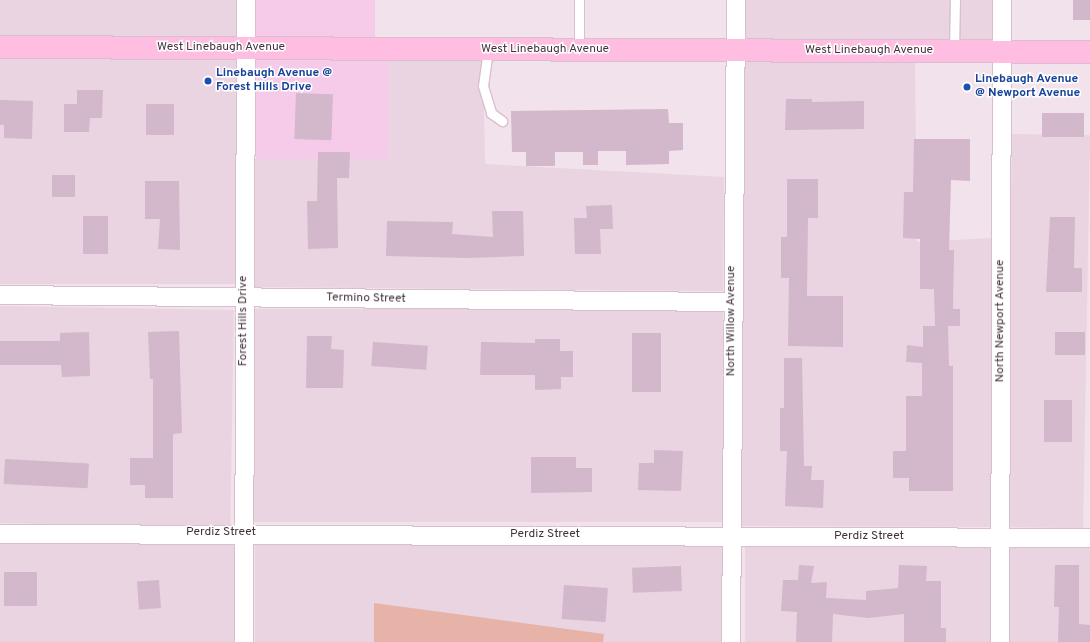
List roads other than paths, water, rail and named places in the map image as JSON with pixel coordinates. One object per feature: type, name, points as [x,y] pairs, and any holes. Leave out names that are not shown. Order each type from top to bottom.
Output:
[{"type":"street","name":"Forest Hills Drive","points":[[244,642],[246,0]]},
{"type":"street","name":"North Willow Avenue","points":[[731,642],[732,302],[736,0]]},
{"type":"street","name":"North Newport Avenue","points":[[1000,642],[1002,0]]},
{"type":"street","name":"West Linebaugh Avenue","points":[[0,47],[1090,52]]},
{"type":"street","name":"Termino Street","points":[[0,295],[732,302]]},
{"type":"street","name":"Perdiz Street","points":[[0,534],[245,533],[1090,538]]},
{"type":"lane","points":[[579,0],[579,50]]},
{"type":"lane","points":[[954,52],[955,0]]},
{"type":"lane","points":[[488,50],[483,86],[491,113],[502,121]]},
{"type":"place","name":"Linebaugh Avenue @ Forest Hills Drive","points":[[208,81]]},
{"type":"place","name":"Linebaugh Avenue @ Newport Avenue","points":[[967,87]]}]
